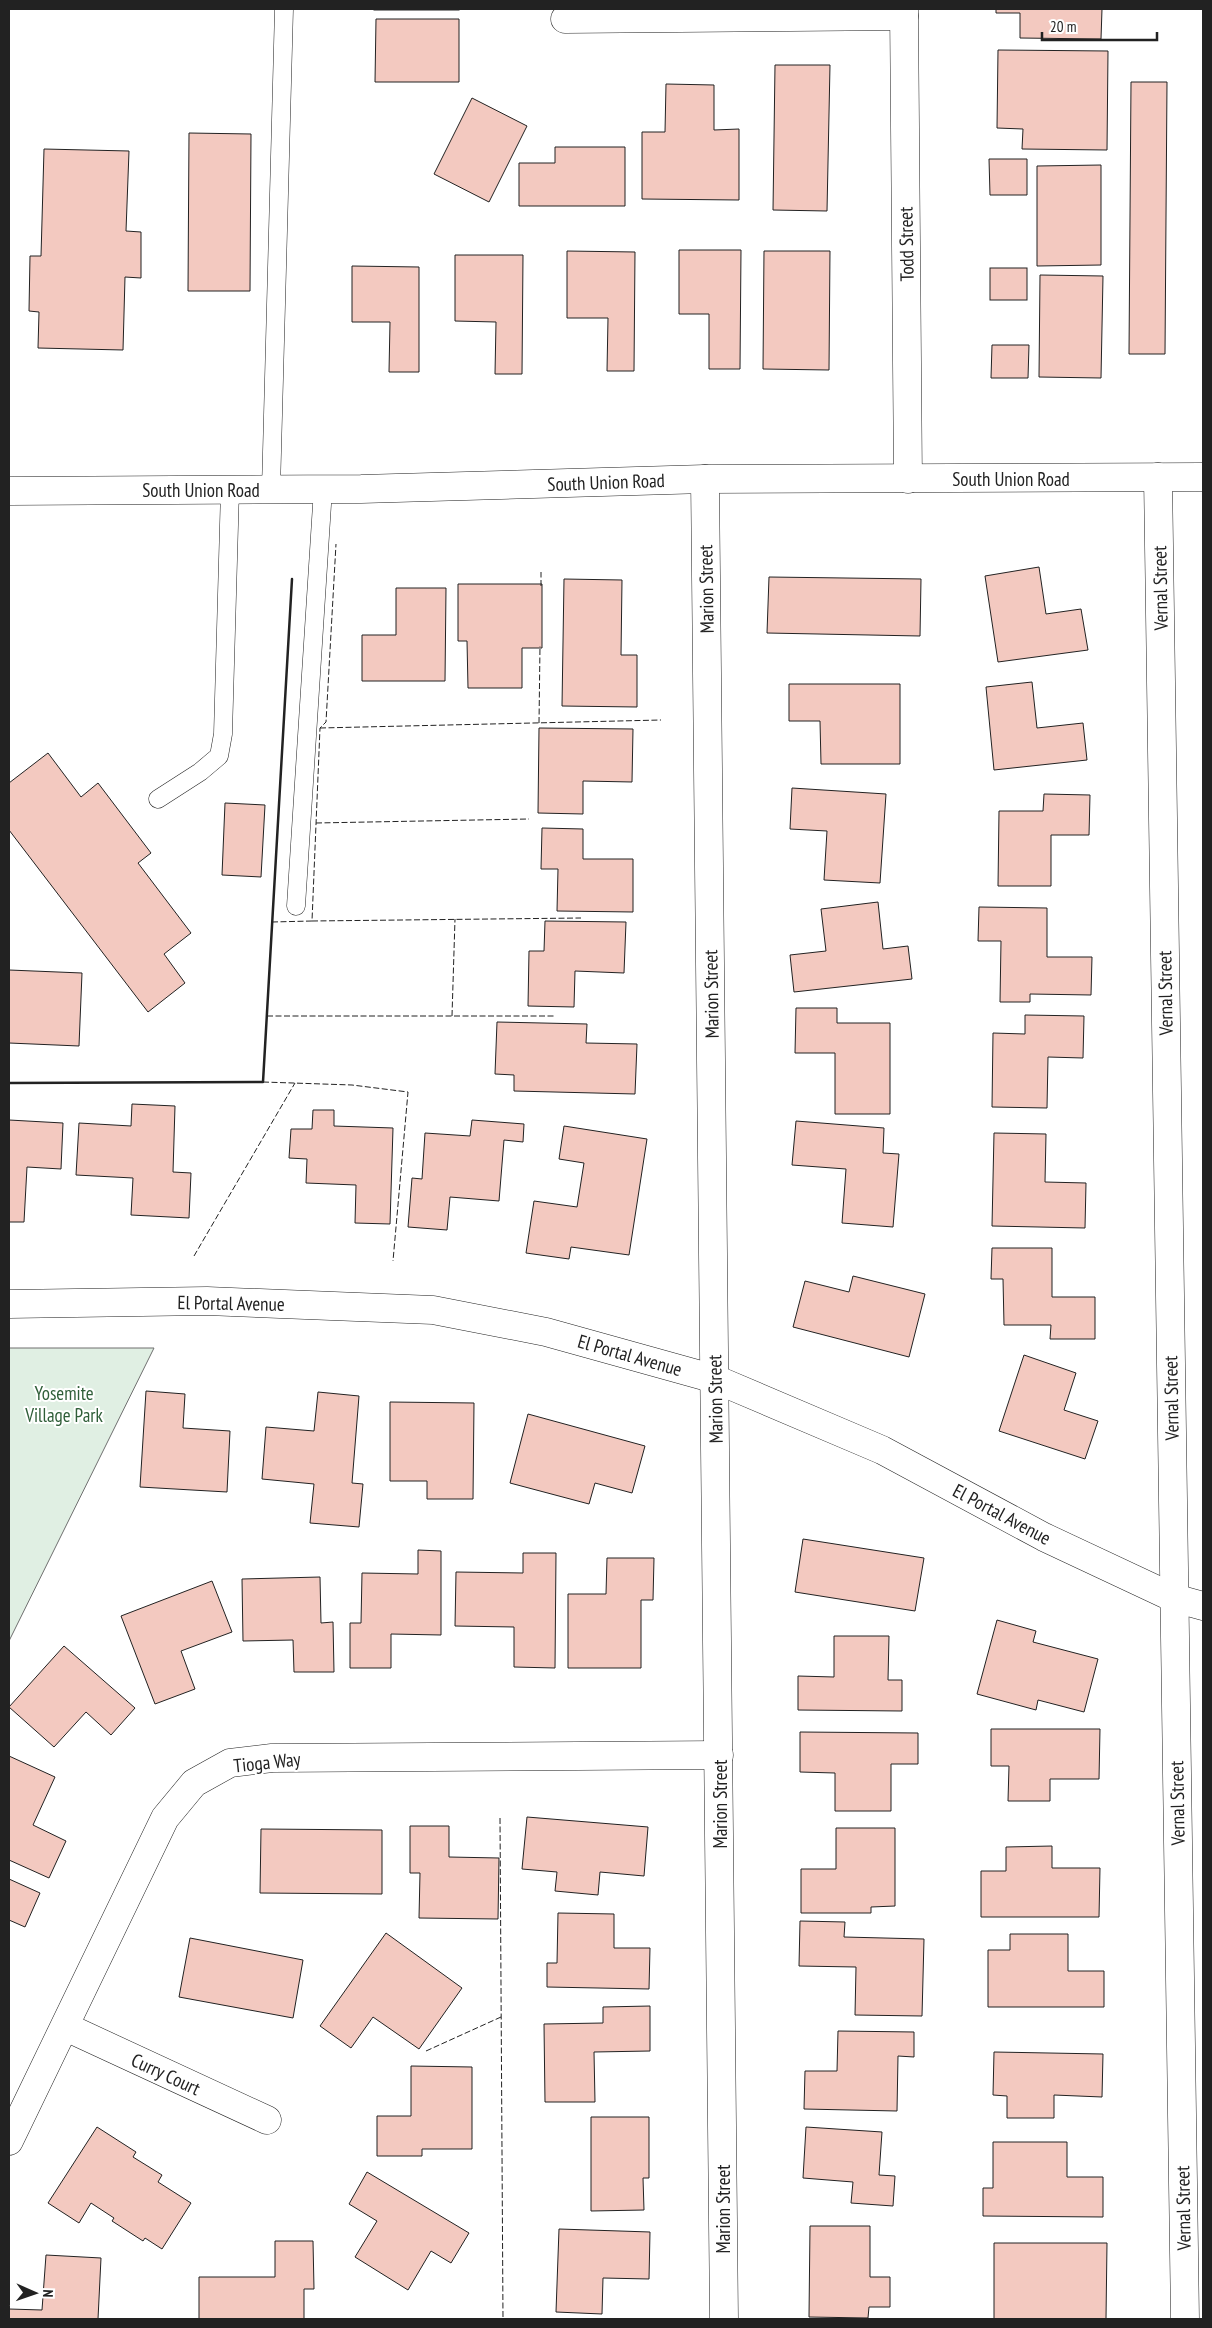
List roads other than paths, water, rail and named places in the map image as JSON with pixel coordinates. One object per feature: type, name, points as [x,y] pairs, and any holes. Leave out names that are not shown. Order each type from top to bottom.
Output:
[{"type":"street","points":[[565,19],[904,12]]},
{"type":"street","name":"Todd Street","points":[[904,12],[908,479]]},
{"type":"street","name":"South Union Road","points":[[9,491],[271,490],[705,479],[1203,477]]},
{"type":"street","name":"Vernal Street","points":[[1158,478],[1185,2319]]},
{"type":"street","name":"Marion Street","points":[[705,479],[724,2319]]},
{"type":"street","name":"El Portal Avenue","points":[[9,1304],[208,1301],[433,1310],[546,1332],[715,1379],[882,1450],[1044,1537],[1174,1598],[1203,1606]]},
{"type":"street","name":"Tioga Way","points":[[9,2141],[66,2027],[165,1818],[194,1783],[230,1763],[272,1758],[719,1755]]},
{"type":"street","name":"Curry Court","points":[[66,2027],[267,2120]]},
{"type":"lane","points":[[271,490],[284,9]]},
{"type":"lane","points":[[296,906],[323,489]]},
{"type":"lane","points":[[158,799],[200,772],[220,756],[223,734],[230,490]]},
{"type":"park label","name":"Yosemite Village Park","points":[[64,1404]]}]
